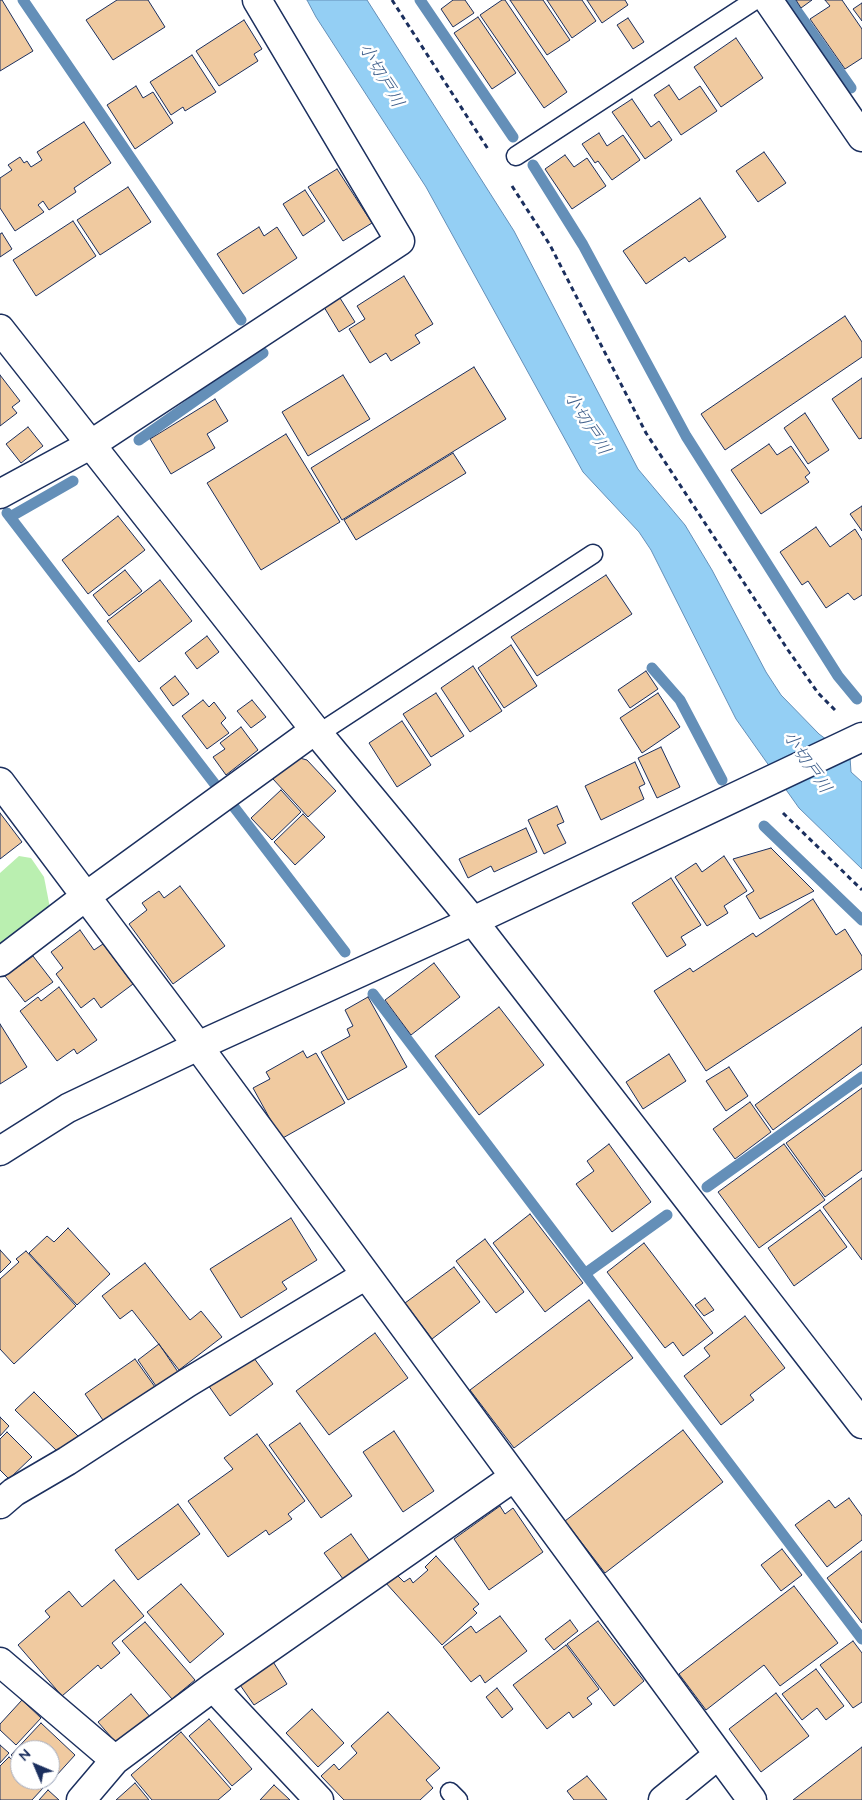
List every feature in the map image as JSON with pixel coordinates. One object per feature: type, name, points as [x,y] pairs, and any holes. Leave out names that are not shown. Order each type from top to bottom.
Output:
[{"type":"street","points":[[0,494],[90,445],[400,241],[257,0]]},
{"type":"street","points":[[768,0],[854,108],[862,137]]},
{"type":"street","points":[[0,329],[316,732],[472,920],[862,1424]]},
{"type":"street","points":[[0,962],[85,897],[316,732]]},
{"type":"street","points":[[0,1151],[68,1108],[857,740]]},
{"type":"street","points":[[0,782],[198,1046],[752,1800]]},
{"type":"street","points":[[0,1504],[14,1492],[67,1461],[187,1383],[366,1275]]},
{"type":"street","points":[[81,1800],[115,1760],[213,1687],[514,1477]]},
{"type":"street","points":[[0,1662],[115,1760]]},
{"type":"street","points":[[213,1687],[319,1800]]},
{"type":"street","points":[[662,1800],[718,1755]]},
{"type":"lane","points":[[516,156],[755,0]]},
{"type":"lane","points":[[316,732],[593,554]]},
{"type":"path","points":[[392,0],[491,153]]},
{"type":"path","points":[[507,178],[550,245],[646,433],[788,650],[818,693],[857,740]]},
{"type":"path","points":[[760,785],[862,890]]},
{"type":"green space","points":[[19,856],[31,858],[44,877],[50,908],[0,954],[0,873]]},
{"type":"water","name":"小切戸川","points":[[307,0],[367,0],[514,231],[638,469],[685,525],[712,570],[766,672],[781,695],[819,734],[850,757],[851,772],[862,782],[862,869],[799,808],[736,719],[651,550],[639,532],[583,472],[426,187],[316,17]]},
{"type":"building","points":[[0,0],[2,0],[33,51],[0,71]]},
{"type":"building","points":[[117,0],[148,0],[165,27],[113,60],[86,20]]},
{"type":"building","points":[[453,0],[465,0],[474,13],[453,27],[441,9]]},
{"type":"building","points":[[502,0],[505,0],[567,92],[544,108],[480,15]]},
{"type":"building","points":[[510,0],[543,0],[570,40],[547,55]]},
{"type":"building","points":[[547,0],[582,0],[596,21],[572,38]]},
{"type":"building","points":[[587,0],[625,0],[628,5],[602,23]]},
{"type":"building","points":[[796,0],[812,0],[801,8]]},
{"type":"building","points":[[825,0],[842,0],[862,29],[862,58],[845,69],[810,19],[830,6]]},
{"type":"building","points":[[862,3],[862,21],[853,9]]},
{"type":"building","points":[[478,17],[516,73],[492,89],[454,33]]},
{"type":"building","points":[[628,18],[644,42],[633,49],[617,25]]},
{"type":"building","points":[[244,20],[262,49],[254,54],[258,61],[219,86],[196,51]]},
{"type":"building","points":[[736,38],[763,78],[721,107],[694,67]]},
{"type":"building","points":[[192,55],[216,92],[185,111],[183,107],[171,115],[150,82]]},
{"type":"building","points":[[669,85],[679,100],[700,86],[717,111],[681,135],[654,95]]},
{"type":"building","points":[[136,86],[143,98],[153,92],[173,123],[135,149],[107,105]]},
{"type":"building","points":[[632,99],[651,127],[659,121],[672,140],[645,159],[612,112]]},
{"type":"building","points":[[84,122],[111,163],[74,188],[76,192],[49,210],[43,201],[38,205],[44,212],[15,231],[0,208],[0,178],[12,170],[8,165],[20,157],[24,163],[27,161],[31,167],[42,160],[37,152]]},
{"type":"building","points":[[599,133],[607,146],[623,135],[640,160],[612,180],[598,161],[595,163],[582,144]]},
{"type":"building","points":[[764,152],[786,183],[758,202],[736,171]]},
{"type":"building","points":[[565,155],[574,167],[587,158],[606,186],[572,209],[545,169]]},
{"type":"building","points":[[337,169],[372,223],[343,241],[308,187]]},
{"type":"building","points":[[128,187],[151,222],[100,255],[77,220]]},
{"type":"building","points":[[305,190],[325,221],[303,236],[283,204]]},
{"type":"building","points":[[700,198],[726,237],[689,262],[685,257],[646,284],[623,251]]},
{"type":"building","points":[[73,221],[96,256],[36,296],[13,260]]},
{"type":"building","points":[[259,227],[264,236],[277,227],[297,258],[243,294],[217,254]]},
{"type":"building","points":[[2,233],[12,249],[0,257],[0,234]]},
{"type":"building","points":[[404,276],[433,324],[415,335],[420,343],[391,361],[386,353],[370,363],[349,329],[365,319],[357,306]]},
{"type":"building","points":[[340,298],[355,322],[339,332],[324,307]]},
{"type":"building","points":[[845,316],[862,342],[862,357],[725,450],[701,414]]},
{"type":"building","points":[[474,367],[506,419],[342,520],[311,468]]},
{"type":"building","points":[[0,375],[20,401],[12,407],[17,413],[0,426]]},
{"type":"building","points":[[343,375],[370,419],[308,456],[282,412]]},
{"type":"building","points":[[862,378],[862,438],[859,439],[832,399]]},
{"type":"building","points":[[215,399],[228,421],[207,434],[215,448],[171,474],[150,439]]},
{"type":"building","points":[[805,413],[829,450],[808,464],[784,428]]},
{"type":"building","points":[[28,427],[43,446],[21,463],[6,444]]},
{"type":"building","points":[[286,434],[340,522],[261,570],[207,483]]},
{"type":"building","points":[[769,444],[777,455],[791,446],[810,473],[805,477],[809,482],[761,514],[731,470]]},
{"type":"building","points":[[453,453],[466,473],[356,540],[344,520]]},
{"type":"building","points":[[862,506],[862,531],[850,514]]},
{"type":"building","points":[[118,516],[145,550],[88,594],[62,560]]},
{"type":"building","points":[[816,527],[830,547],[855,529],[862,540],[862,595],[854,600],[848,593],[826,608],[808,581],[802,585],[780,552]]},
{"type":"building","points":[[125,570],[142,591],[109,616],[93,595]]},
{"type":"building","points":[[606,575],[632,614],[537,676],[511,637]]},
{"type":"building","points":[[160,580],[192,621],[139,662],[107,621]]},
{"type":"building","points":[[207,636],[219,652],[197,669],[185,653]]},
{"type":"building","points":[[511,645],[537,686],[504,708],[478,668]]},
{"type":"building","points":[[473,666],[502,711],[470,732],[441,688]]},
{"type":"building","points":[[646,671],[658,689],[630,708],[618,690]]},
{"type":"building","points":[[175,676],[189,694],[173,706],[160,688]]},
{"type":"building","points":[[436,693],[464,736],[431,757],[403,714]]},
{"type":"building","points":[[658,693],[680,727],[642,753],[620,718]]},
{"type":"building","points":[[203,700],[209,707],[214,702],[226,718],[221,723],[229,733],[207,749],[182,716]]},
{"type":"building","points":[[252,700],[266,717],[251,728],[237,711]]},
{"type":"building","points":[[402,721],[431,765],[397,787],[369,743]]},
{"type":"building","points":[[241,727],[258,750],[226,775],[213,757],[225,749],[220,743]]},
{"type":"building","points":[[661,747],[680,787],[657,798],[638,758]]},
{"type":"building","points":[[296,757],[307,760],[336,791],[308,817],[273,779]]},
{"type":"building","points":[[635,762],[645,784],[639,787],[644,799],[601,820],[585,786]]},
{"type":"building","points":[[281,790],[301,812],[272,840],[251,818]]},
{"type":"building","points":[[557,806],[564,822],[557,825],[566,843],[544,854],[528,820]]},
{"type":"building","points":[[0,813],[22,842],[0,859]]},
{"type":"building","points":[[303,814],[325,837],[295,865],[274,842]]},
{"type":"building","points":[[526,828],[537,852],[494,872],[491,866],[468,878],[459,859]]},
{"type":"building","points":[[771,848],[814,891],[760,919],[746,896],[754,891],[733,859]]},
{"type":"building","points":[[724,856],[747,891],[724,906],[728,913],[707,926],[675,877],[696,863],[702,872]]},
{"type":"building","points":[[671,878],[701,925],[681,937],[686,945],[667,957],[632,903]]},
{"type":"building","points":[[180,886],[225,946],[173,984],[129,924],[147,910],[142,903],[159,891],[164,898]]},
{"type":"building","points":[[813,899],[836,935],[845,929],[862,956],[862,969],[706,1071],[654,991],[690,968],[693,972],[753,933],[756,937]]},
{"type":"building","points":[[80,930],[94,950],[103,944],[133,984],[101,1008],[94,998],[81,1008],[56,974],[63,968],[51,952]]},
{"type":"building","points":[[33,956],[53,982],[25,1002],[5,976]]},
{"type":"building","points":[[434,963],[460,997],[411,1035],[385,1000]]},
{"type":"building","points":[[59,987],[97,1040],[77,1054],[74,1049],[57,1061],[20,1011],[38,997],[41,1001]]},
{"type":"building","points":[[368,997],[407,1067],[348,1100],[321,1052],[350,1036],[347,1029],[353,1026],[345,1010]]},
{"type":"building","points":[[499,1007],[544,1065],[479,1115],[435,1056]]},
{"type":"building","points":[[0,1024],[27,1067],[0,1084]]},
{"type":"building","points":[[862,1027],[862,1064],[773,1130],[755,1105]]},
{"type":"building","points":[[303,1051],[307,1058],[316,1053],[345,1103],[281,1139],[253,1088],[270,1079],[266,1072]]},
{"type":"building","points":[[669,1054],[686,1081],[643,1109],[626,1082]]},
{"type":"building","points":[[729,1067],[748,1096],[726,1111],[706,1081]]},
{"type":"building","points":[[862,1088],[862,1170],[825,1197],[786,1143]]},
{"type":"building","points":[[750,1102],[771,1132],[735,1159],[713,1129]]},
{"type":"building","points":[[609,1144],[651,1202],[612,1232],[576,1184],[594,1171],[587,1161]]},
{"type":"building","points":[[784,1144],[825,1200],[759,1248],[718,1192]]},
{"type":"building","points":[[862,1178],[862,1260],[823,1207]]},
{"type":"building","points":[[820,1210],[847,1247],[794,1286],[768,1248]]},
{"type":"building","points":[[530,1214],[583,1283],[545,1312],[493,1243]]},
{"type":"building","points":[[291,1218],[317,1260],[282,1282],[287,1289],[241,1318],[210,1269]]},
{"type":"building","points":[[68,1228],[110,1274],[77,1305],[29,1253],[47,1236],[54,1242]]},
{"type":"building","points":[[485,1239],[524,1292],[496,1313],[456,1261]]},
{"type":"building","points":[[644,1243],[713,1333],[683,1356],[673,1342],[665,1348],[607,1272]]},
{"type":"building","points":[[0,1250],[11,1262],[0,1273]]},
{"type":"building","points":[[26,1251],[76,1306],[14,1364],[0,1349],[0,1279],[19,1262],[16,1259]]},
{"type":"building","points":[[145,1263],[190,1320],[201,1311],[222,1337],[179,1370],[132,1310],[120,1319],[102,1296]]},
{"type":"building","points":[[454,1267],[480,1302],[432,1339],[405,1303]]},
{"type":"building","points":[[705,1298],[714,1310],[704,1316],[695,1305]]},
{"type":"building","points":[[589,1300],[633,1358],[514,1448],[470,1390]]},
{"type":"building","points":[[745,1316],[785,1368],[750,1395],[754,1400],[721,1425],[684,1376],[710,1356],[704,1348]]},
{"type":"building","points":[[375,1333],[408,1378],[329,1435],[296,1391]]},
{"type":"building","points":[[159,1344],[178,1372],[156,1386],[138,1360]]},
{"type":"building","points":[[251,1354],[273,1384],[230,1416],[208,1385]]},
{"type":"building","points":[[135,1359],[155,1387],[105,1423],[85,1394]]},
{"type":"building","points":[[34,1392],[78,1436],[60,1454],[15,1410]]},
{"type":"building","points":[[0,1417],[9,1426],[0,1436]]},
{"type":"building","points":[[300,1423],[352,1496],[321,1518],[269,1445]]},
{"type":"building","points":[[683,1430],[723,1482],[605,1573],[565,1521]]},
{"type":"building","points":[[394,1431],[434,1491],[403,1512],[363,1452]]},
{"type":"building","points":[[7,1432],[32,1457],[9,1479],[0,1470],[0,1439]]},
{"type":"building","points":[[257,1434],[305,1501],[288,1514],[292,1519],[269,1535],[266,1530],[228,1557],[188,1501],[233,1469],[224,1458]]},
{"type":"building","points":[[849,1498],[862,1516],[862,1540],[827,1567],[795,1525],[829,1500],[835,1508]]},
{"type":"building","points":[[178,1504],[200,1534],[138,1580],[115,1550]]},
{"type":"building","points":[[500,1506],[505,1514],[513,1508],[543,1552],[489,1590],[454,1539]]},
{"type":"building","points":[[351,1534],[372,1564],[346,1583],[324,1553]]},
{"type":"building","points":[[782,1549],[802,1575],[781,1591],[761,1565]]},
{"type":"building","points":[[862,1551],[862,1623],[827,1578]]},
{"type":"building","points":[[436,1556],[479,1604],[473,1609],[477,1613],[442,1645],[385,1582],[395,1573],[404,1582],[410,1578],[413,1583],[428,1570],[425,1567]]},
{"type":"building","points":[[114,1580],[144,1616],[112,1643],[120,1653],[101,1669],[98,1665],[62,1696],[18,1645],[50,1617],[45,1611],[69,1591],[82,1607]]},
{"type":"building","points":[[181,1584],[224,1634],[190,1663],[147,1612]]},
{"type":"building","points":[[794,1586],[838,1643],[780,1686],[764,1665],[706,1710],[679,1674]]},
{"type":"building","points":[[500,1616],[527,1651],[485,1683],[480,1675],[471,1682],[443,1647],[471,1626],[476,1633]]},
{"type":"building","points":[[570,1620],[578,1631],[554,1650],[545,1639]]},
{"type":"building","points":[[598,1621],[644,1681],[614,1706],[567,1644]]},
{"type":"building","points":[[145,1622],[195,1680],[172,1699],[122,1641]]},
{"type":"building","points":[[853,1641],[862,1653],[862,1702],[853,1708],[820,1665]]},
{"type":"building","points":[[566,1645],[599,1689],[587,1698],[592,1704],[573,1718],[569,1712],[547,1729],[513,1685]]},
{"type":"building","points":[[272,1660],[287,1684],[254,1705],[238,1682]]},
{"type":"building","points":[[816,1669],[844,1706],[826,1720],[817,1708],[802,1720],[782,1694]]},
{"type":"building","points":[[497,1688],[513,1709],[502,1718],[486,1697]]},
{"type":"building","points":[[776,1693],[809,1736],[761,1772],[729,1729]]},
{"type":"building","points":[[131,1694],[151,1718],[118,1745],[98,1722]]},
{"type":"building","points":[[22,1700],[41,1718],[21,1740],[11,1740],[0,1730],[0,1724]]},
{"type":"building","points":[[312,1709],[344,1743],[318,1767],[286,1733]]},
{"type":"building","points":[[388,1712],[440,1768],[426,1780],[433,1788],[420,1800],[344,1800],[321,1776],[334,1764],[339,1770],[357,1753],[351,1746]]},
{"type":"building","points":[[209,1719],[252,1769],[232,1786],[189,1736]]},
{"type":"building","points":[[41,1723],[59,1740],[25,1740]]},
{"type":"building","points":[[181,1732],[231,1789],[218,1800],[152,1800],[131,1775]]},
{"type":"building","points":[[60,1741],[75,1755],[60,1772]]},
{"type":"building","points":[[0,1745],[9,1753],[0,1763]]},
{"type":"building","points":[[862,1747],[862,1800],[793,1800]]},
{"type":"building","points":[[10,1758],[10,1790],[41,1790],[32,1800],[0,1800],[0,1766]]},
{"type":"building","points":[[587,1776],[607,1800],[574,1800],[567,1791]]},
{"type":"building","points":[[135,1783],[149,1800],[116,1800]]},
{"type":"building","points":[[274,1785],[290,1800],[260,1800]]},
{"type":"building","points":[[48,1790],[59,1800],[39,1800]]},
{"type":"waterway","points":[[23,0],[241,320]]},
{"type":"waterway","points":[[420,0],[513,137]]},
{"type":"waterway","points":[[789,0],[851,88]]},
{"type":"waterway","points":[[533,165],[583,245],[686,436],[838,676],[857,699]]},
{"type":"waterway","points":[[139,440],[263,353]]},
{"type":"waterway","points":[[10,517],[73,481]]},
{"type":"waterway","points":[[7,513],[214,783]]},
{"type":"waterway","points":[[652,668],[680,700],[722,780]]},
{"type":"waterway","points":[[234,807],[345,952]]},
{"type":"waterway","points":[[764,826],[862,920]]},
{"type":"waterway","points":[[373,994],[862,1639]]},
{"type":"waterway","points":[[707,1187],[862,1077]]},
{"type":"waterway","points":[[586,1273],[667,1215]]}]
